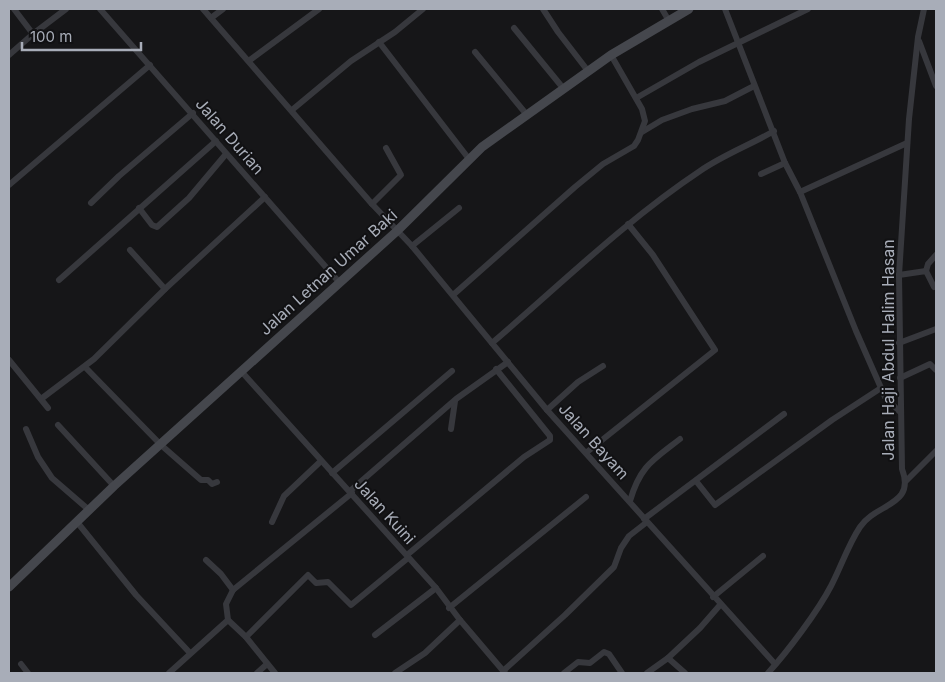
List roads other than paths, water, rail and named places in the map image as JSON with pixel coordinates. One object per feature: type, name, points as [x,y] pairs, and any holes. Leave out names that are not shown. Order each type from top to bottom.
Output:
[{"type":"street","points":[[14,9],[33,34]]},
{"type":"street","points":[[9,55],[66,9]]},
{"type":"street","name":"Jalan Durian","points":[[100,9],[339,282]]},
{"type":"street","name":"Jalan Bayam","points":[[203,9],[250,60],[262,78],[292,110],[372,204],[412,246],[547,410],[588,452],[720,605],[776,664]]},
{"type":"street","points":[[212,18],[223,9]]},
{"type":"street","points":[[250,60],[319,9]]},
{"type":"street","points":[[292,110],[351,61],[423,9]]},
{"type":"street","points":[[543,9],[588,71]]},
{"type":"street","points":[[662,9],[669,21]]},
{"type":"street","name":"Jalan Letnan Umar Baki","points":[[9,587],[114,486],[397,231],[482,147],[611,55],[690,9]]},
{"type":"street","points":[[725,9],[785,163],[800,192],[881,388],[885,397],[901,413]]},
{"type":"street","points":[[638,97],[699,62],[740,44],[808,9]]},
{"type":"street","name":"Jalan Haji Abdul Halim Hasan","points":[[768,673],[830,588],[860,528],[876,511],[894,503],[903,493],[906,481],[902,469],[899,275],[907,143],[918,37],[924,9]]},
{"type":"street","points":[[514,28],[563,88]]},
{"type":"street","points":[[918,37],[936,86]]},
{"type":"street","points":[[379,42],[469,159]]},
{"type":"street","points":[[475,52],[527,115]]},
{"type":"street","points":[[453,296],[603,164],[634,146],[645,121],[638,97],[611,55]]},
{"type":"street","points":[[9,185],[150,65]]},
{"type":"street","points":[[641,132],[662,120],[692,109],[725,101],[754,86]]},
{"type":"street","points":[[91,203],[193,113]]},
{"type":"street","points":[[492,343],[628,224],[701,170],[774,131]]},
{"type":"street","points":[[59,280],[216,141]]},
{"type":"street","points":[[800,192],[907,143]]},
{"type":"street","points":[[372,204],[401,176],[386,148]]},
{"type":"street","points":[[139,208],[152,225],[157,227],[189,198],[226,154]]},
{"type":"street","points":[[761,174],[785,163]]},
{"type":"street","points":[[41,399],[85,367],[165,289],[265,197]]},
{"type":"street","points":[[412,246],[459,208]]},
{"type":"street","points":[[588,452],[715,350],[653,255],[628,224]]},
{"type":"street","points":[[130,250],[165,289]]},
{"type":"street","points":[[934,287],[926,270],[928,264],[936,255]]},
{"type":"street","points":[[899,275],[926,270]]},
{"type":"street","points":[[900,343],[936,329]]},
{"type":"street","points":[[9,360],[48,408]]},
{"type":"street","points":[[275,673],[246,638],[228,620],[226,604],[233,590],[351,492],[455,401],[508,362]]},
{"type":"street","points":[[900,378],[930,364],[936,370]]},
{"type":"street","points":[[547,410],[578,382],[603,366]]},
{"type":"street","points":[[85,367],[161,445],[201,480],[208,480],[212,484],[217,482]]},
{"type":"street","points":[[246,638],[308,575],[316,583],[328,582],[351,604],[524,457],[550,440],[550,436],[496,370]]},
{"type":"street","name":"Jalan Kuini","points":[[241,371],[436,588],[450,608],[504,672]]},
{"type":"street","points":[[332,473],[452,371]]},
{"type":"street","points":[[696,482],[715,505],[832,420],[881,388]]},
{"type":"street","points":[[452,429],[455,401]]},
{"type":"street","points":[[504,672],[614,567],[621,548],[628,537],[646,520],[784,414]]},
{"type":"street","points":[[58,425],[114,486]]},
{"type":"street","points":[[26,429],[38,457],[52,478],[89,510]]},
{"type":"street","points":[[630,501],[635,482],[642,471],[680,439]]},
{"type":"street","points":[[906,481],[936,451]]},
{"type":"street","points":[[272,522],[284,496],[321,461]]},
{"type":"street","points":[[450,608],[586,497]]},
{"type":"street","points":[[77,522],[136,594],[190,653]]},
{"type":"street","points":[[713,597],[763,556]]},
{"type":"street","points":[[206,560],[221,574],[233,590]]},
{"type":"street","points":[[375,635],[436,588]]},
{"type":"street","points":[[647,673],[668,658],[700,628],[720,605]]},
{"type":"street","points":[[168,673],[228,620]]},
{"type":"street","points":[[395,673],[425,653],[460,620]]},
{"type":"street","points":[[564,673],[578,662],[590,663],[604,652],[609,654],[622,673]]},
{"type":"street","points":[[668,658],[685,673]]},
{"type":"street","points":[[21,664],[28,673]]},
{"type":"street","points":[[257,673],[267,664]]}]
